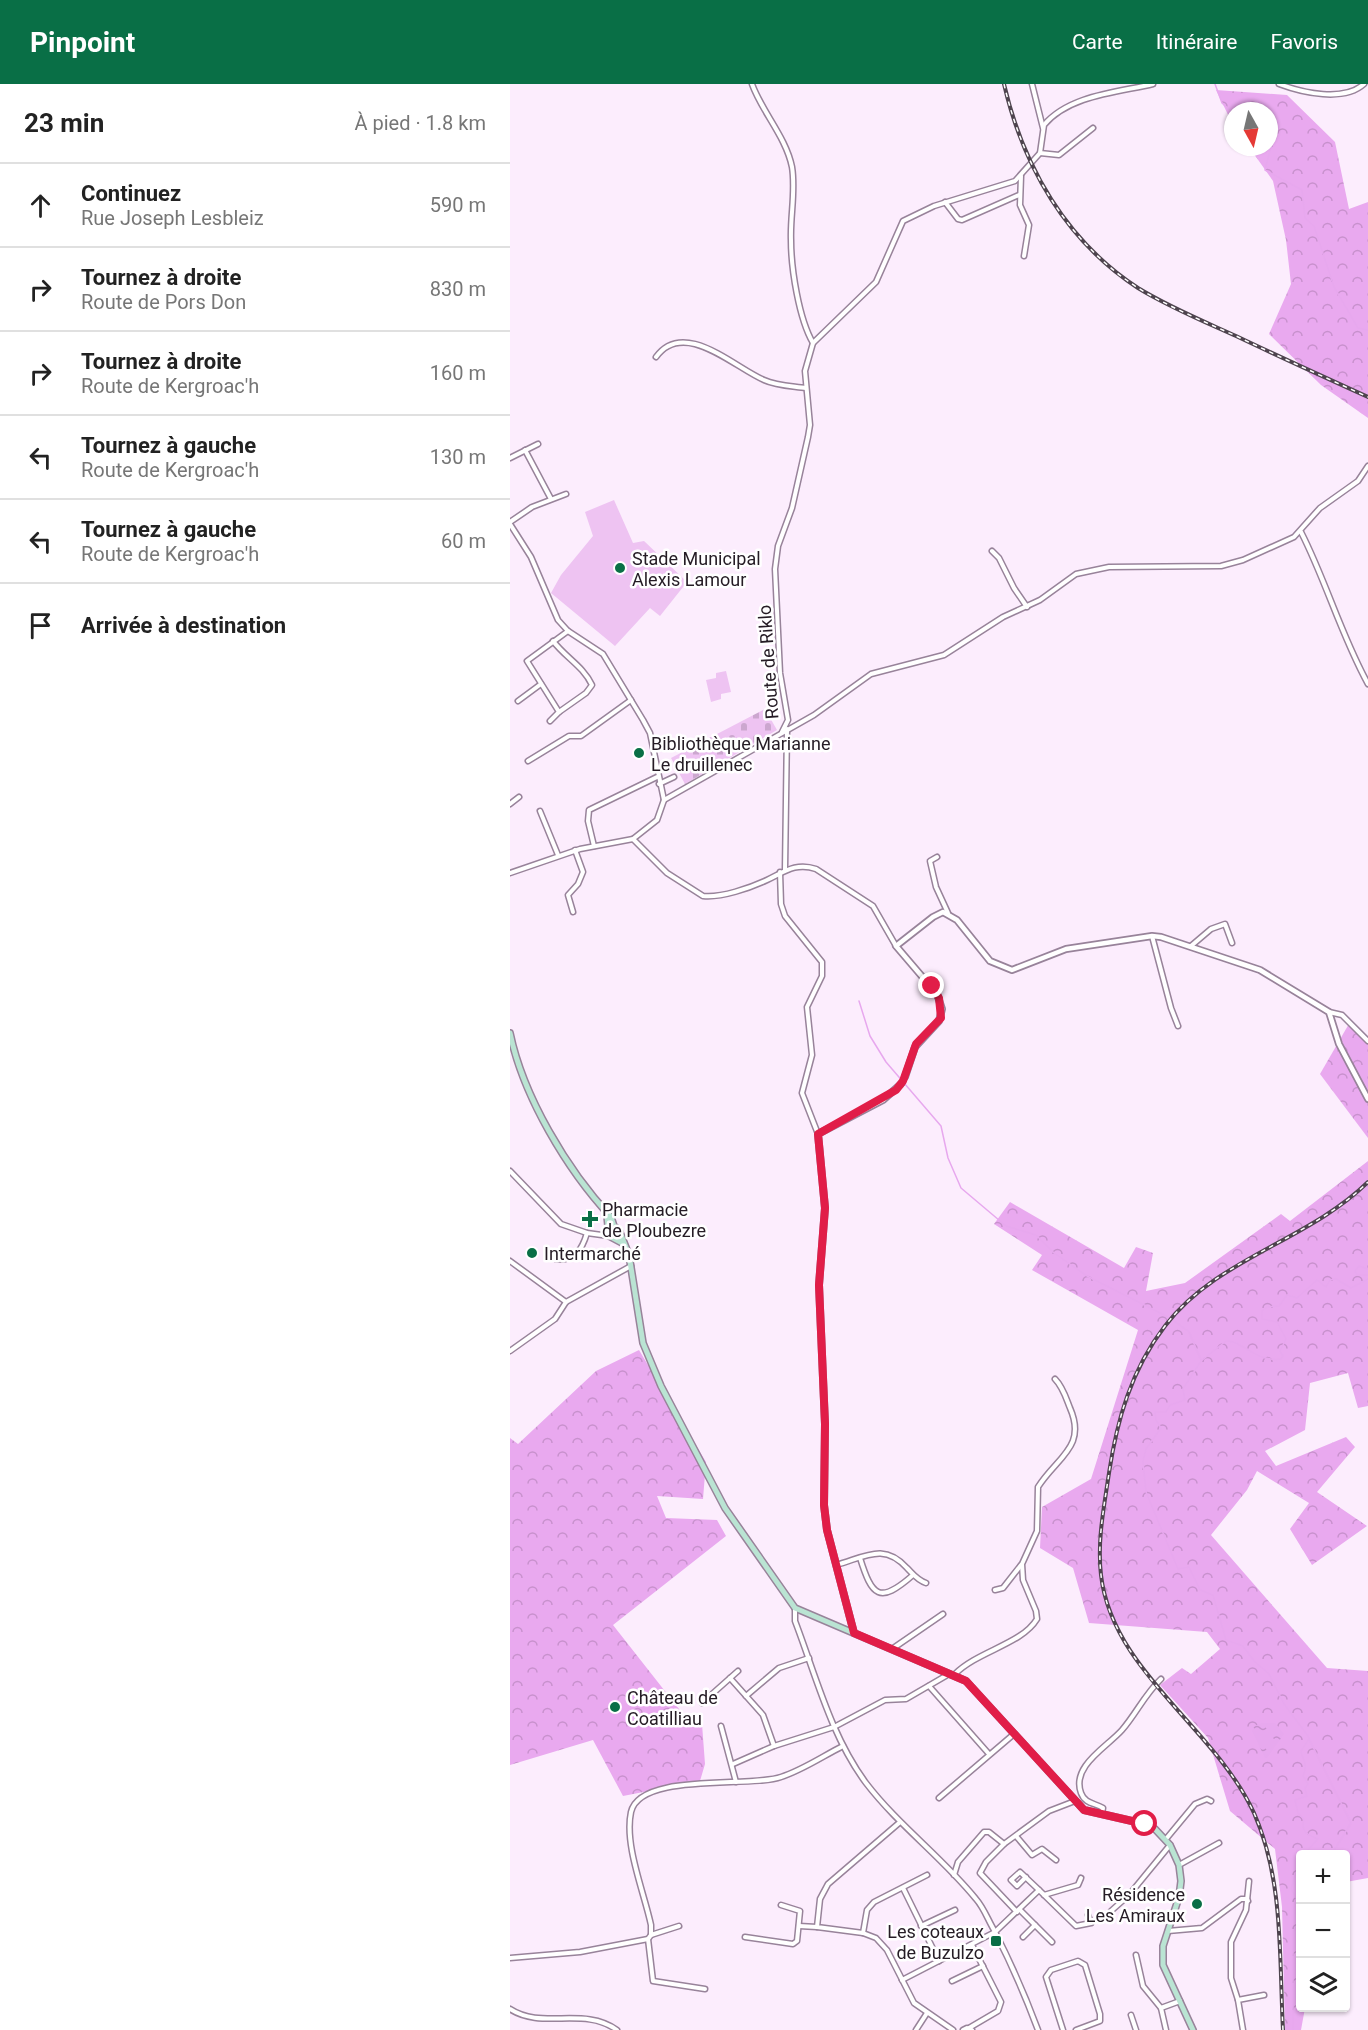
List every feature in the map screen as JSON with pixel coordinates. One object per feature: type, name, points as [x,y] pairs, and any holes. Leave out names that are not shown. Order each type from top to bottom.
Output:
[{"type":"main road","points":[[510,1033],[524,1080],[555,1140],[605,1211],[613,1232],[625,1245],[631,1266],[643,1343],[672,1409],[733,1521],[795,1608],[953,1673],[978,1693],[1084,1810],[1145,1824],[1166,1839],[1179,1865],[1181,1889],[1163,1946],[1163,1965],[1193,2030]]},
{"type":"street","points":[[752,84],[791,164],[794,182],[790,240],[794,272],[807,330],[813,344],[876,282],[900,224],[916,213],[1015,181],[1021,176],[1040,153],[1043,128],[1032,84]]},
{"type":"street","points":[[1043,128],[1053,116],[1083,101],[1154,84]]},
{"type":"street","points":[[1279,84],[1291,88],[1336,94],[1357,91],[1364,84]]},
{"type":"street","points":[[1040,153],[1059,155],[1093,128]]},
{"type":"street","points":[[1021,176],[1019,195],[1029,225],[1024,255]]},
{"type":"street","points":[[945,202],[962,220],[1019,195]]},
{"type":"street","points":[[656,357],[671,345],[689,341],[762,380],[806,388]]},
{"type":"street","name":"Route de Riklo","points":[[782,732],[788,720],[780,673],[775,569],[778,546],[792,508],[808,437],[809,418],[805,371],[813,344]]},
{"type":"street","points":[[510,458],[538,444]]},
{"type":"street","points":[[525,450],[551,499]]},
{"type":"street","points":[[664,800],[830,705],[871,674],[944,655],[995,621],[1027,607],[1084,570],[1109,567],[1221,566],[1243,560],[1301,532],[1320,508],[1358,482],[1368,466]]},
{"type":"street","points":[[510,873],[575,850],[633,839],[657,820],[664,800],[657,777],[650,733],[603,654],[568,630],[553,611],[531,557],[510,523],[532,507],[566,494]]},
{"type":"street","points":[[1301,532],[1325,584],[1349,651],[1368,684]]},
{"type":"street","points":[[992,550],[1027,607]]},
{"type":"street","points":[[559,712],[528,660],[568,630]]},
{"type":"street","points":[[550,721],[586,693],[592,685],[581,667],[566,658],[553,641]]},
{"type":"street","points":[[518,700],[541,684]]},
{"type":"street","points":[[528,761],[569,736],[581,736],[631,699]]},
{"type":"street","points":[[787,729],[781,904],[791,927],[822,962],[822,976],[807,1007],[812,1055],[801,1093],[818,1134],[825,1208],[819,1285],[825,1424],[824,1505],[827,1530],[854,1633]]},
{"type":"street","points":[[594,846],[588,821],[589,810],[657,777]]},
{"type":"street","points":[[659,784],[674,777]]},
{"type":"street","points":[[510,804],[519,797]]},
{"type":"street","points":[[540,811],[558,855]]},
{"type":"street","points":[[633,839],[667,873],[703,896],[752,886],[782,871],[799,866],[816,869],[864,899],[876,910],[896,946],[937,994],[942,1009],[939,1021],[916,1044],[901,1084],[883,1100],[818,1134]]},
{"type":"street","points":[[573,912],[568,896],[578,884],[583,872],[575,850]]},
{"type":"street","points":[[937,857],[930,861],[932,873],[948,913],[966,929],[990,961],[1012,970],[1066,949],[1152,936],[1191,946],[1260,970],[1329,1012],[1342,1015],[1368,1041]]},
{"type":"street","points":[[896,946],[933,917],[944,912],[948,913]]},
{"type":"street","points":[[1191,946],[1211,929],[1225,924],[1232,943]]},
{"type":"street","points":[[1152,936],[1178,1026]]},
{"type":"street","points":[[1329,1012],[1339,1044],[1368,1099]]},
{"type":"street","points":[[510,1171],[544,1204],[555,1219],[568,1228],[597,1235],[613,1232]]},
{"type":"street","points":[[556,1259],[569,1259],[581,1250],[587,1233]]},
{"type":"street","points":[[510,1261],[566,1302]]},
{"type":"street","points":[[510,1351],[555,1319],[566,1302],[631,1266]]},
{"type":"street","points":[[995,1590],[1003,1588],[1022,1564],[1037,1532],[1038,1486],[1070,1448],[1076,1436],[1074,1418],[1055,1379]]},
{"type":"street","points":[[836,1565],[876,1553],[890,1554],[913,1575],[926,1583]]},
{"type":"street","points":[[860,1558],[868,1586],[873,1591],[881,1593],[898,1588],[913,1575]]},
{"type":"street","points":[[733,1764],[774,1746],[834,1727],[885,1700],[906,1699],[977,1657],[1019,1637],[1035,1622],[1036,1611],[1023,1580],[1022,1564]]},
{"type":"street","points":[[795,1608],[794,1619],[843,1746],[865,1782],[899,1823],[954,1875],[982,1907],[1016,1972],[1038,2030]]},
{"type":"street","points":[[892,1649],[943,1614]]},
{"type":"street","points":[[746,1696],[779,1668],[809,1658]]},
{"type":"street","points":[[702,1703],[738,1671]]},
{"type":"street","points":[[730,1678],[762,1715],[774,1746]]},
{"type":"street","points":[[1102,1815],[1103,1808],[1088,1802],[1081,1794],[1080,1785],[1085,1767],[1122,1730],[1143,1699],[1161,1679]]},
{"type":"street","points":[[929,1686],[989,1755]]},
{"type":"street","points":[[721,1726],[736,1782]]},
{"type":"street","points":[[939,1798],[1014,1734]]},
{"type":"street","points":[[705,1989],[653,1981],[650,1937],[632,1848],[631,1812],[636,1800],[658,1790],[701,1783],[756,1783],[782,1778],[843,1746]]},
{"type":"street","points":[[1166,1839],[1195,1804],[1207,1799],[1211,1801]]},
{"type":"street","points":[[1052,1942],[980,1873],[986,1862],[1004,1845],[1048,1811],[1075,1801]]},
{"type":"street","points":[[817,1927],[820,1899],[828,1884],[899,1823]]},
{"type":"street","points":[[954,1875],[958,1862],[984,1832],[989,1832],[1004,1845]]},
{"type":"street","points":[[1016,1836],[1032,1855],[1041,1849],[1056,1860]]},
{"type":"street","points":[[1179,1865],[1219,1843]]},
{"type":"street","points":[[1111,1911],[1130,1895],[1170,1845]]},
{"type":"street","points":[[863,1933],[867,1910],[874,1902],[927,1875]]},
{"type":"street","points":[[1026,1877],[1076,1926],[1090,1923],[1088,1915]]},
{"type":"street","points":[[1044,1895],[1078,1885],[1081,1878]]},
{"type":"street","points":[[1244,2030],[1232,1978],[1231,1942],[1249,1902],[1249,1881]]},
{"type":"street","points":[[903,1888],[939,1961]]},
{"type":"street","points":[[902,1980],[995,1932],[1039,1890]]},
{"type":"street","points":[[1168,1933],[1202,1928],[1241,1899],[1247,1899],[1249,1902]]},
{"type":"street","points":[[745,1937],[794,1944],[797,1941],[799,1926],[798,1908],[781,1905]]},
{"type":"street","points":[[921,1926],[955,1910]]},
{"type":"street","points":[[1023,1937],[1035,1924]]},
{"type":"street","points":[[510,1958],[580,1952],[650,1937],[679,1926]]},
{"type":"street","points":[[799,1926],[863,1933],[882,1944],[914,2002],[953,2030]]},
{"type":"street","points":[[963,2030],[970,2029],[998,2011],[1001,2002],[972,1945]]},
{"type":"street","points":[[1136,1955],[1143,1986],[1161,2008],[1166,2030]]},
{"type":"street","points":[[1063,2030],[1046,1977],[1051,1970],[1078,1961],[1085,1965],[1100,2014],[1100,2021],[1093,2028],[1076,2030]]},
{"type":"street","points":[[952,1980],[983,1966]]},
{"type":"street","points":[[1238,2000],[1264,1995]]},
{"type":"street","points":[[1161,2008],[1180,2001]]},
{"type":"street","points":[[510,2009],[519,2016],[541,2023],[594,2020],[609,2024],[617,2030]]},
{"type":"street","points":[[916,2030],[927,2013]]},
{"type":"street","points":[[1131,2015],[1136,2030]]},
{"type":"green space","points":[[1216,90],[1287,95],[1335,142],[1349,209],[1368,202],[1368,418],[1321,385],[1269,334],[1291,284],[1286,240],[1273,181],[1255,156],[1278,156],[1278,102],[1224,102],[1224,106]]},
{"type":"green space","name":"Stade Municipal Alexis Lamour","points":[[614,500],[633,543],[644,541],[687,582],[660,616],[650,608],[615,646],[551,593],[561,575],[593,536],[585,512]]},
{"type":"green space","points":[[726,671],[731,692],[721,694],[721,699],[711,702],[706,680],[716,678],[716,673]]},
{"type":"green space","points":[[765,709],[777,730],[685,784],[671,758]]},
{"type":"green space","points":[[1350,1022],[1368,1041],[1368,1138],[1320,1074]]},
{"type":"green space","points":[[1368,1161],[1368,1406],[1358,1408],[1348,1373],[1310,1383],[1305,1430],[1265,1451],[1276,1466],[1346,1437],[1355,1447],[1317,1492],[1367,1526],[1312,1565],[1290,1529],[1309,1503],[1257,1471],[1247,1490],[1211,1535],[1327,1668],[1368,1671],[1368,1878],[1350,1881],[1350,1850],[1296,1850],[1296,2012],[1304,2012],[1301,2030],[1285,2030],[1282,1907],[1275,1849],[1230,1811],[1208,1738],[1160,1685],[1182,1668],[1191,1674],[1220,1649],[1207,1632],[1089,1623],[1073,1568],[1040,1548],[1042,1507],[1091,1479],[1138,1330],[1032,1270],[1042,1255],[994,1224],[1010,1202],[1124,1268],[1136,1247],[1153,1253],[1146,1291],[1185,1283],[1281,1214],[1290,1221]]},
{"type":"green space","points":[[639,1350],[706,1462],[703,1499],[657,1496],[666,1518],[717,1520],[726,1536],[613,1625],[690,1723],[702,1724],[705,1764],[700,1781],[623,1796],[593,1740],[510,1765],[510,1438],[518,1444],[596,1371]]},
{"type":"water","points":[[1262,1723],[1275,1723],[1284,1734],[1267,1758],[1252,1731],[1254,1726]]},
{"type":"waterway","points":[[1215,84],[1224,105]]},
{"type":"waterway","points":[[1268,156],[1265,170],[1302,190],[1305,218],[1314,226],[1334,287],[1358,328],[1368,330]]},
{"type":"waterway","points":[[859,1001],[870,1036],[886,1062],[941,1126],[948,1158],[961,1188],[1006,1226],[1036,1235],[1054,1253],[1087,1276],[1170,1318]]},
{"type":"waterway","points":[[1368,1269],[1359,1266],[1355,1271],[1357,1275],[1368,1275]]},
{"type":"waterway","points":[[1308,1850],[1318,1839],[1304,1830],[1304,1819],[1298,1813],[1295,1800],[1307,1796],[1305,1788],[1308,1784],[1303,1776],[1305,1766],[1301,1751],[1309,1739],[1308,1736],[1284,1704],[1269,1674],[1254,1661],[1243,1646],[1226,1640],[1213,1595],[1200,1590],[1189,1567],[1178,1569],[1146,1492],[1143,1461],[1146,1449],[1161,1428],[1156,1420],[1155,1412],[1166,1412],[1170,1405],[1185,1400],[1183,1389],[1201,1361],[1226,1341],[1231,1341],[1264,1358],[1281,1359],[1283,1356],[1280,1351],[1286,1339],[1277,1322],[1262,1319],[1262,1311],[1267,1307],[1279,1306],[1287,1295],[1297,1298],[1317,1280],[1326,1287],[1330,1280],[1336,1279],[1351,1288],[1368,1279]]},
{"type":"waterway","points":[[1173,1320],[1189,1332],[1201,1360]]},
{"type":"waterway","points":[[1309,1739],[1351,1823],[1334,1850]]},
{"type":"waterway","points":[[1296,1873],[1291,1889],[1296,1898]]},
{"type":"waterway","points":[[1293,2030],[1293,1932],[1296,1927]]},
{"type":"railway","points":[[1004,84],[1023,144],[1051,199],[1089,248],[1112,269],[1138,288],[1174,308],[1368,397]]},
{"type":"railway","points":[[1283,2030],[1278,1920],[1271,1865],[1264,1839],[1254,1813],[1237,1782],[1144,1670],[1124,1641],[1109,1609],[1101,1575],[1102,1524],[1112,1453],[1127,1396],[1143,1360],[1165,1326],[1186,1303],[1210,1283],[1318,1220],[1368,1182]]},
{"type":"place","name":"Stade Municipal Alexis Lamour","points":[[620,568]]},
{"type":"place","name":"Bibliothèque Marianne Le druillenec","points":[[639,753]]},
{"type":"place","name":"Pharmacie de Ploubezre","points":[[590,1219]]},
{"type":"place","name":"Intermarché","points":[[532,1253]]},
{"type":"place","name":"Château de Coatilliau","points":[[615,1707]]},
{"type":"place","name":"Résidence Les Amiraux","points":[[1197,1904]]},
{"type":"place","name":"Les coteaux de Buzulzo","points":[[996,1941]]},
{"type":"route","points":[[932,986],[939,998],[942,1009],[941,1018],[916,1044],[901,1084],[883,1100],[818,1134],[825,1208],[824,1233],[819,1257],[819,1285],[825,1424],[824,1505],[827,1530],[855,1629],[854,1633],[955,1674],[966,1681],[1084,1810],[1145,1824]]}]
